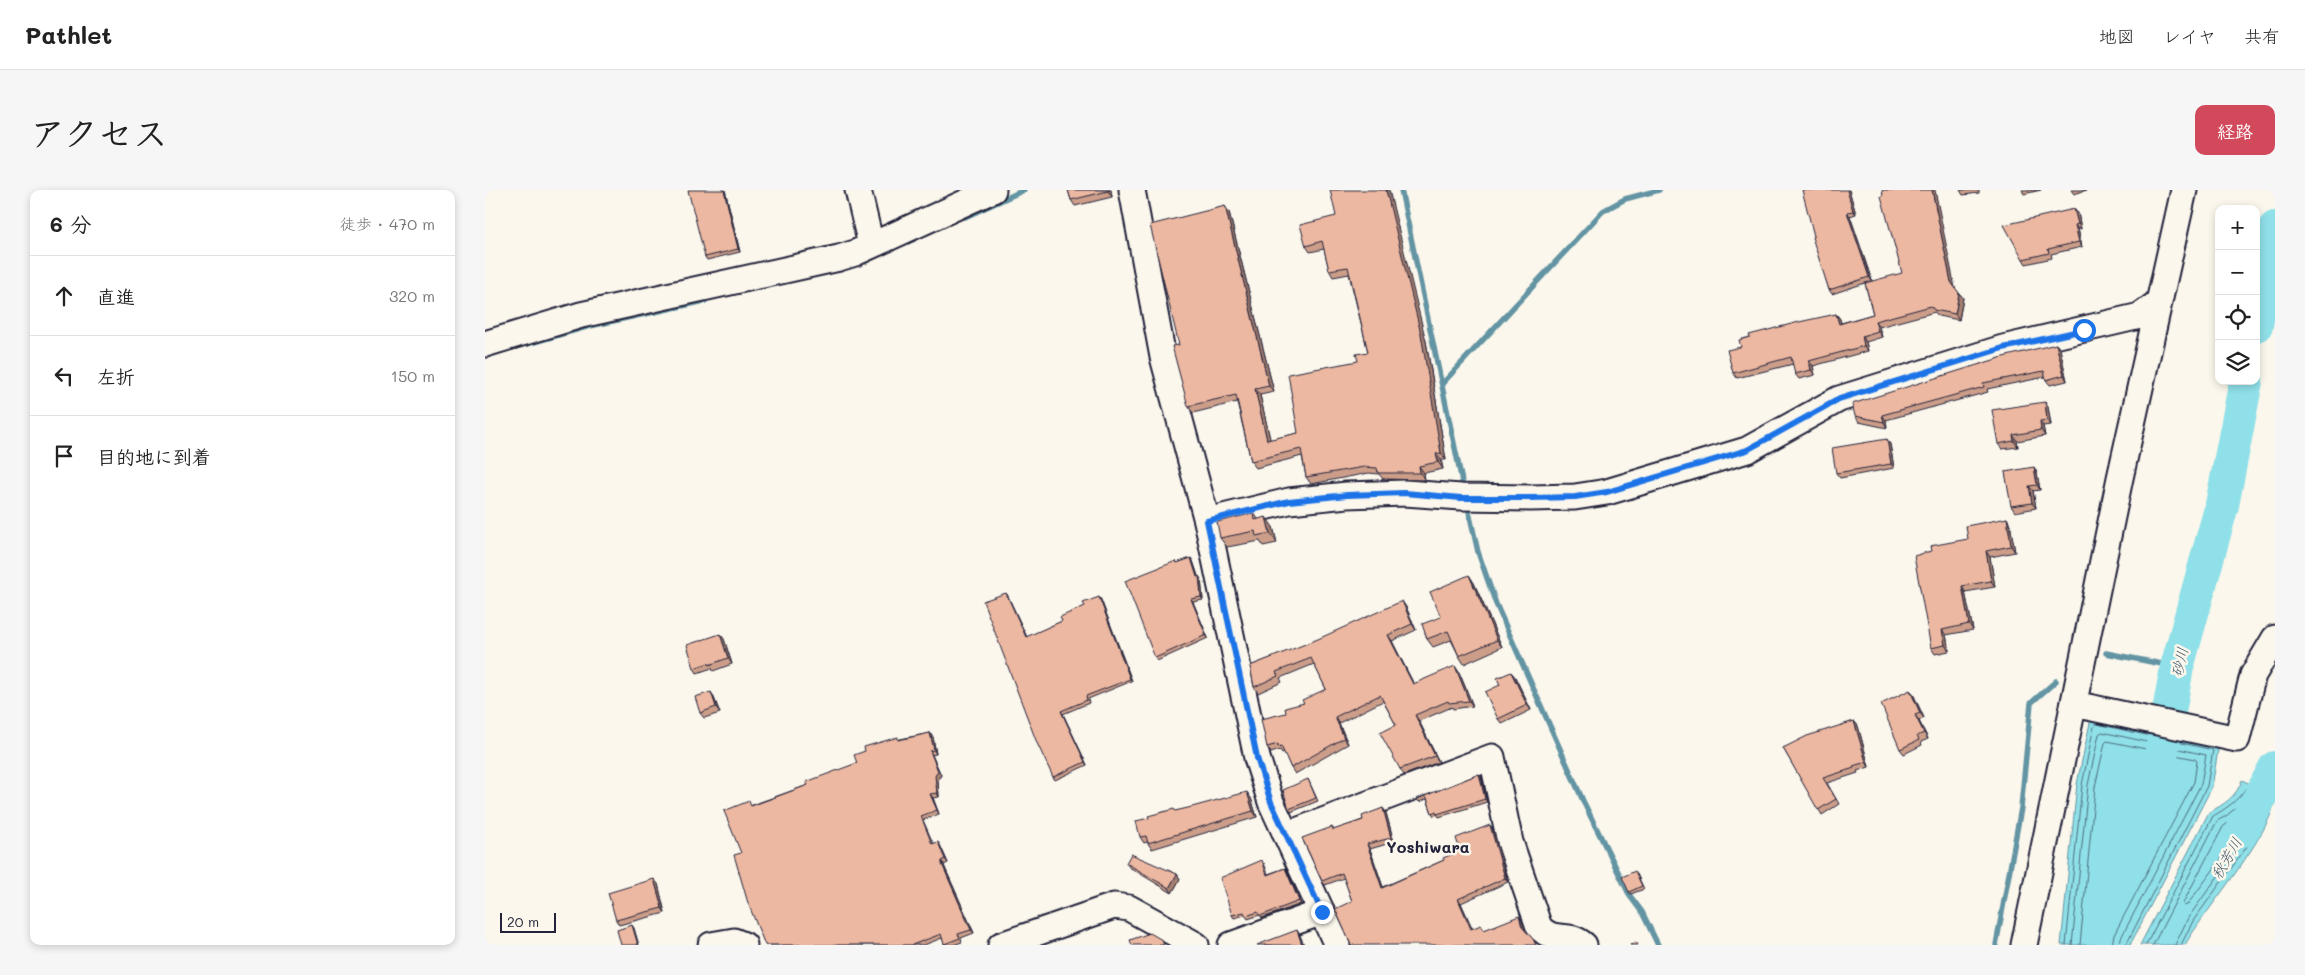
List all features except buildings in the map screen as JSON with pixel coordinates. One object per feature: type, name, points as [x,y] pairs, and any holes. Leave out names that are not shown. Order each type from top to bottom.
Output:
[{"type":"street","points":[[858,190],[871,245]]},
{"type":"street","points":[[485,344],[581,315],[839,258],[993,190]]},
{"type":"street","points":[[1132,190],[1163,357],[1207,521],[1257,758],[1271,802],[1337,945]]},
{"type":"street","points":[[2024,945],[2073,704],[2184,190]]},
{"type":"street","points":[[1207,521],[1289,501],[1347,495],[1405,493],[1466,497],[1575,497],[1633,485],[1747,450],[1839,399],[2003,348],[2140,316],[2159,302]]},
{"type":"street","points":[[2073,704],[2237,738],[2253,674],[2275,638]]},
{"type":"street","points":[[1286,835],[1492,757],[1510,842],[1539,927],[1546,937],[1554,941],[1573,939],[1584,945]]},
{"type":"street","points":[[1001,945],[1114,906],[1129,908],[1196,945]]},
{"type":"street","points":[[1231,945],[1322,912]]},
{"type":"street","points":[[711,945],[734,941],[745,945]]},
{"type":"water","points":[[2091,718],[2219,744],[2212,787],[2130,945],[2061,945],[2077,784]]},
{"type":"water","points":[[2242,780],[2275,796],[2272,811],[2252,849],[2185,945],[2140,945],[2209,812],[2229,799],[2237,791]]},
{"type":"waterway","points":[[965,217],[1024,190]]},
{"type":"waterway","points":[[1401,190],[1464,491]]},
{"type":"waterway","points":[[1442,384],[1603,211],[1625,199],[1659,190]]},
{"type":"waterway","name":"砂川","points":[[2260,305],[2275,228]]},
{"type":"waterway","points":[[527,344],[590,326],[705,301]]},
{"type":"waterway","name":"砂川","points":[[2161,756],[2177,667],[2222,505],[2245,385]]},
{"type":"waterway","points":[[1467,503],[1478,552],[1496,604],[1584,803],[1630,896],[1642,912],[1658,945]]},
{"type":"waterway","points":[[2106,653],[2177,667]]},
{"type":"waterway","points":[[1996,945],[2021,808],[2031,703],[2056,681]]},
{"type":"waterway","name":"秋芳川","points":[[2243,830],[2275,768]]},
{"type":"district","name":"Yoshiwara","points":[[1428,846]]},
{"type":"route","points":[[1322,912],[1271,802],[1257,758],[1207,521],[1227,514],[1289,501],[1347,495],[1405,493],[1461,498],[1530,498],[1575,497],[1607,492],[1747,450],[1769,436],[1839,399],[1912,378],[2003,348],[2084,330]]}]
